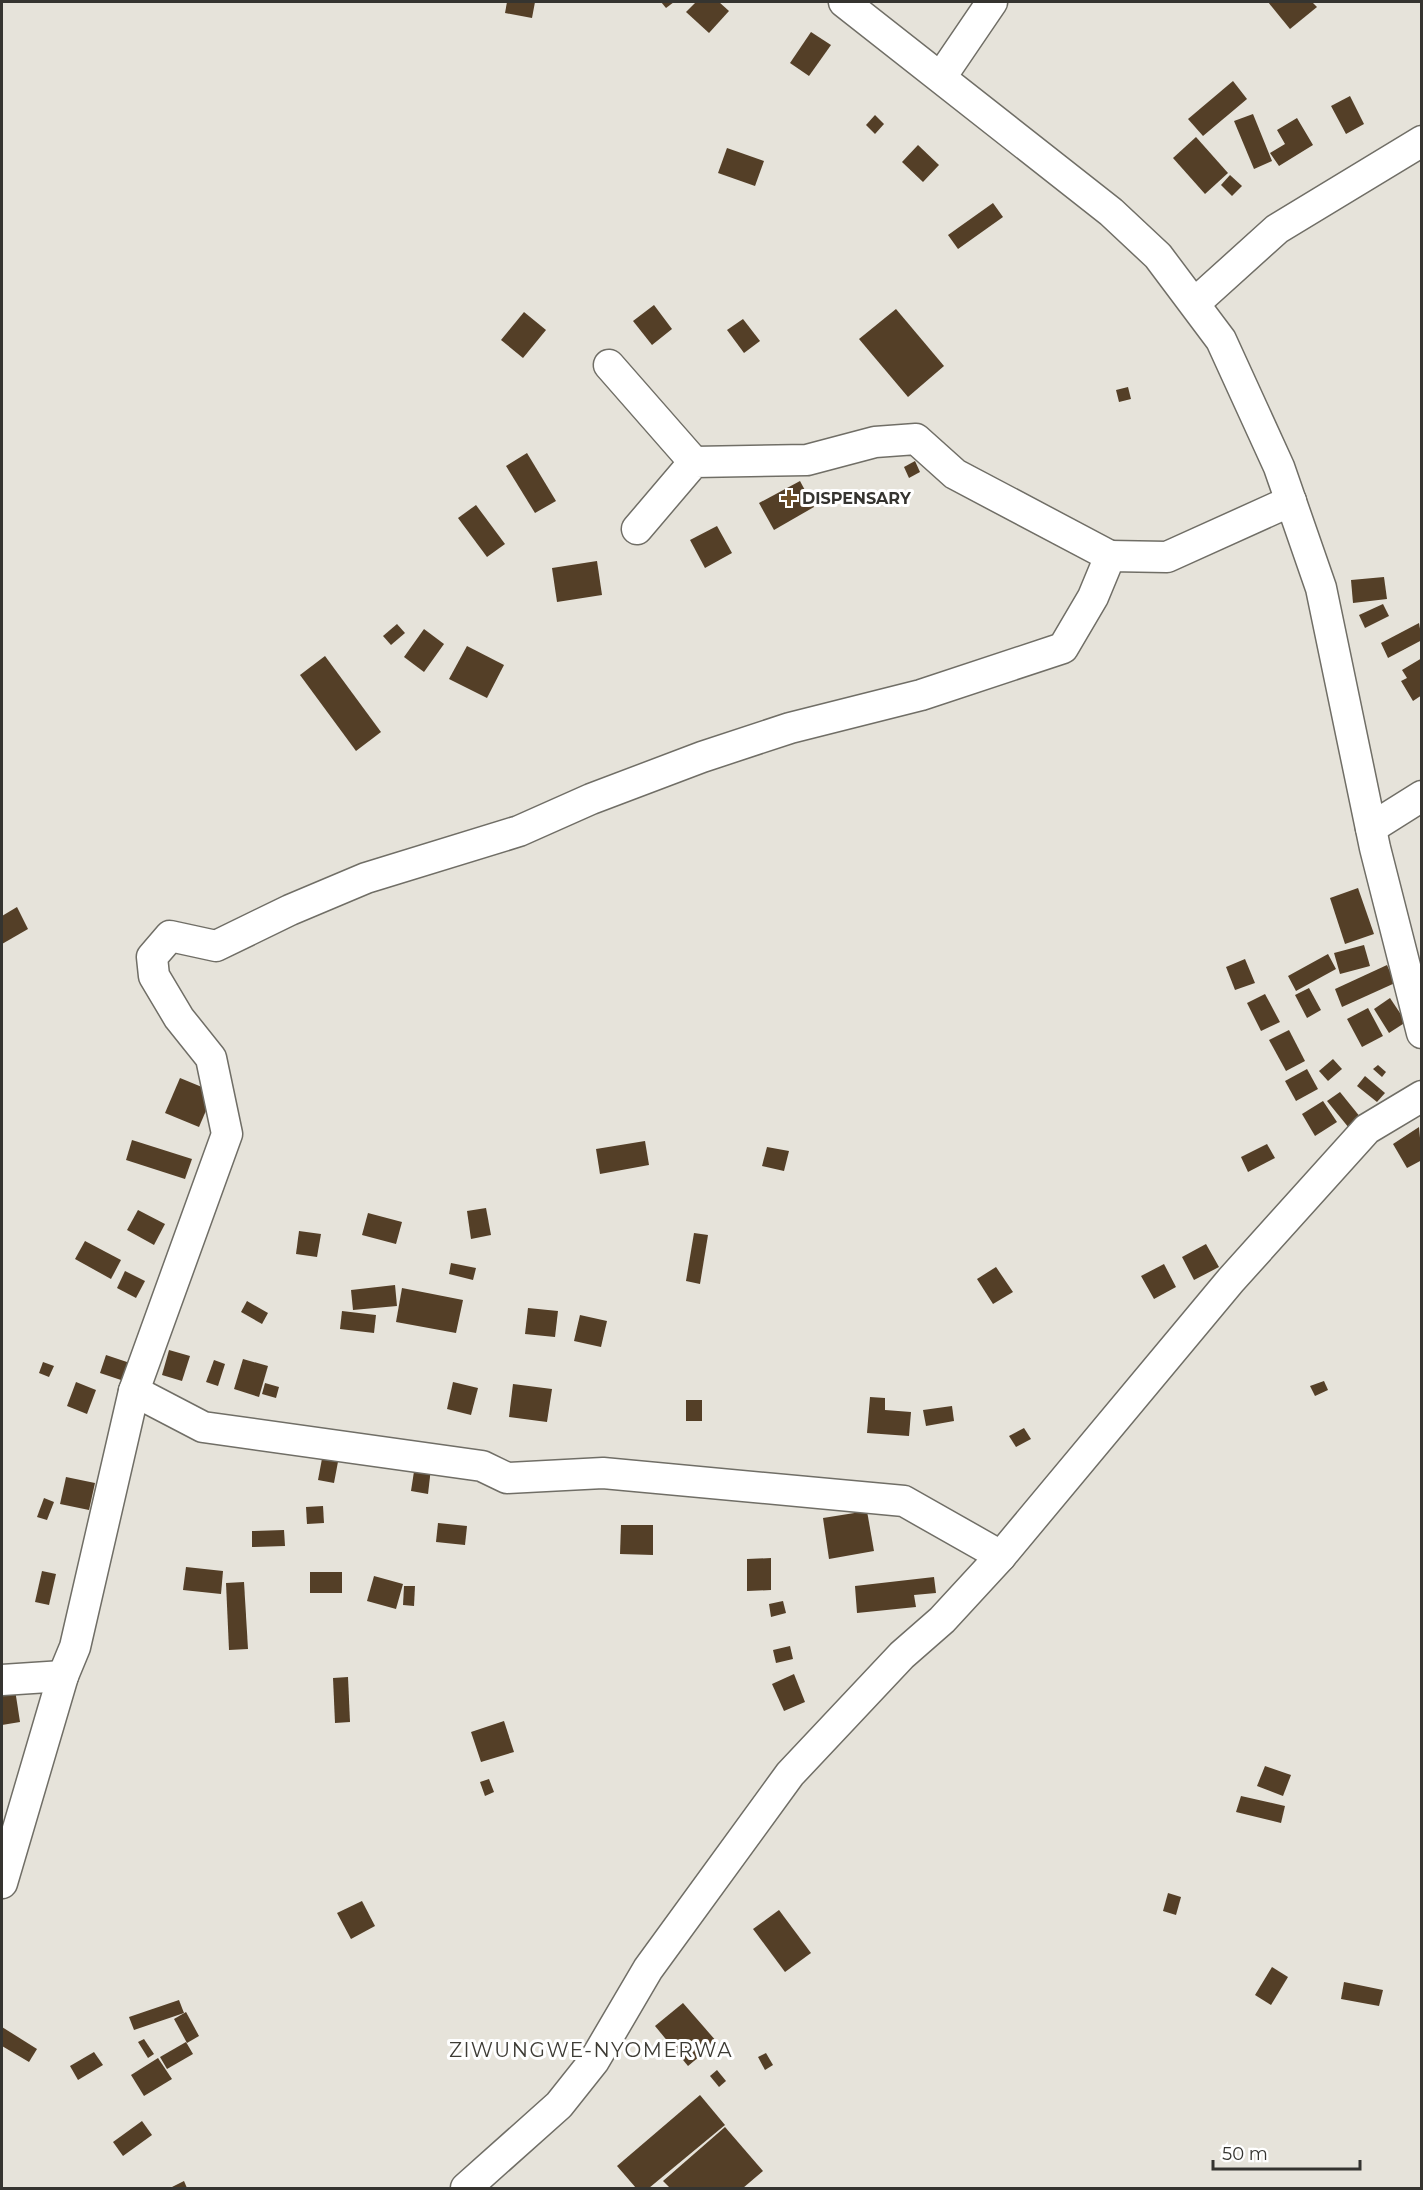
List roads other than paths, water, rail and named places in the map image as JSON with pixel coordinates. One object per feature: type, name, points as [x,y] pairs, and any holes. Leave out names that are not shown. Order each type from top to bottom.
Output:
[{"type":"street","points":[[844,2],[1111,212],[1158,256],[1221,340],[1279,467],[1321,588],[1371,828],[1422,1033]]},
{"type":"street","points":[[941,77],[992,2]]},
{"type":"street","points":[[1195,303],[1278,229],[1422,141]]},
{"type":"street","points":[[609,364],[694,462]]},
{"type":"street","points":[[637,530],[694,462],[807,459],[875,442],[916,439],[955,474],[1110,556],[1167,557],[1291,501]]},
{"type":"street","points":[[2,1883],[63,1676],[75,1647],[134,1391],[227,1134],[212,1058],[190,1035],[154,976],[152,957],[170,936],[216,946],[290,910],[366,878],[519,831],[591,799],[702,758],[790,728],[921,695],[1063,648],[1093,597],[1110,556]]},
{"type":"street","points":[[1371,828],[1422,796]]},
{"type":"street","points":[[466,2188],[559,2105],[594,2061],[648,1969],[790,1774],[902,1655],[942,1620],[1001,1556],[1231,1280],[1367,1129],[1422,1096]]},
{"type":"street","points":[[134,1391],[204,1427],[482,1466],[507,1478],[603,1473],[904,1501],[1001,1556]]},
{"type":"street","points":[[2,1680],[63,1676]]},
{"type":"place","name":"DISPENSARY","points":[[789,498]]},
{"type":"district","name":"ZIWUNGWE-NYOMERWA","points":[[591,2050]]}]
